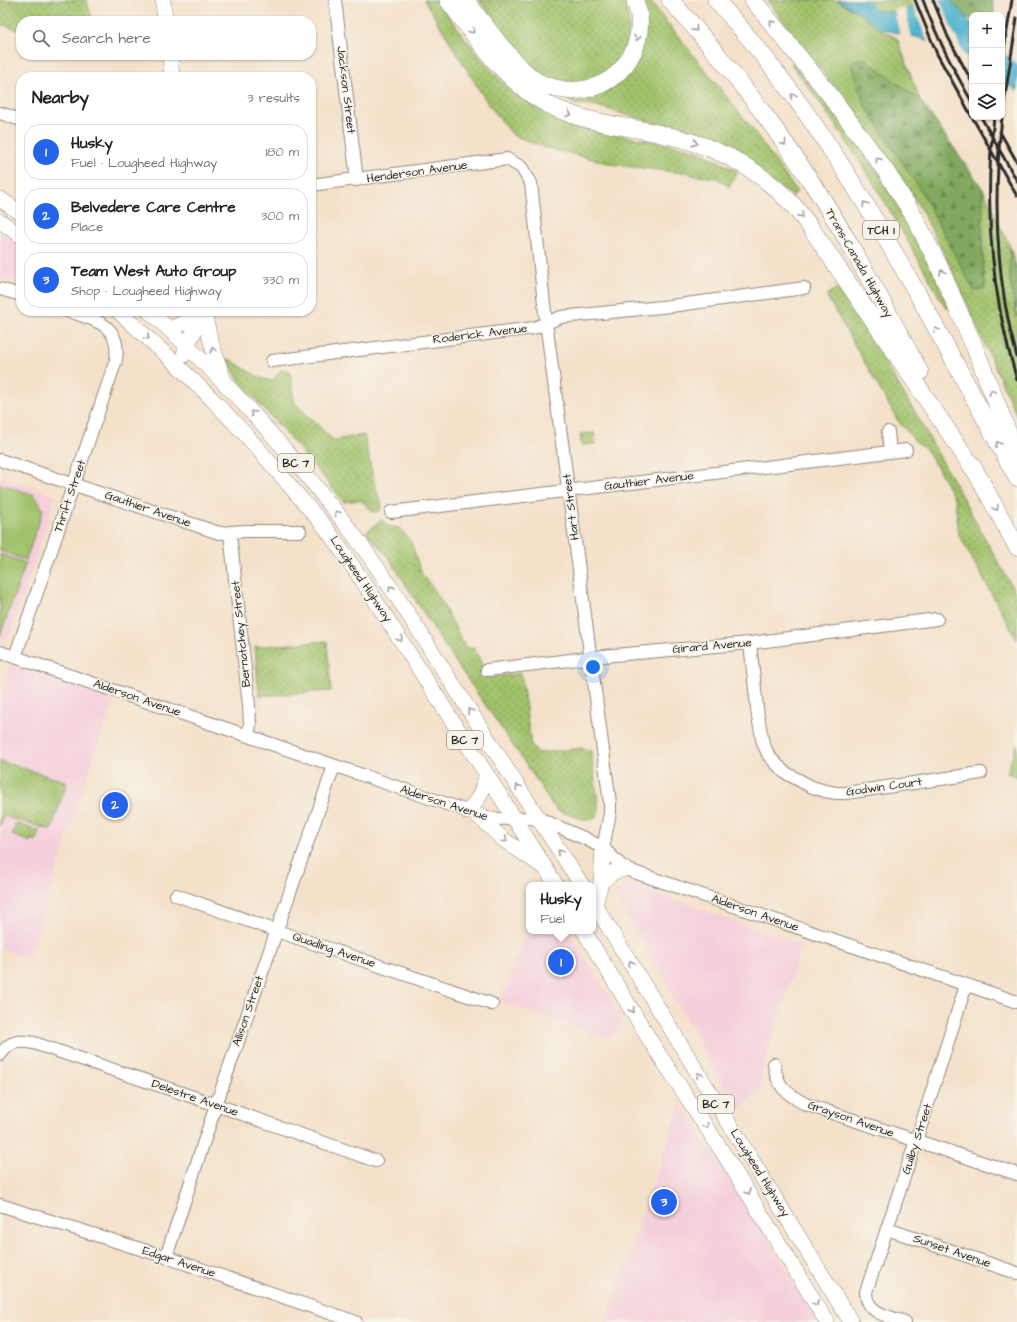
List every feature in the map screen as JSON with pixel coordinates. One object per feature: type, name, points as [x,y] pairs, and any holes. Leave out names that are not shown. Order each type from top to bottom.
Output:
[{"type":"highway","points":[[448,0],[488,53],[505,72],[524,88],[546,103],[589,121],[662,134],[707,146],[746,166],[777,189],[793,205],[812,228],[977,474]]},
{"type":"highway","points":[[465,0],[521,69],[539,82],[554,88],[571,91],[598,87],[611,79],[628,61],[637,39],[639,26],[639,14],[635,0]]},
{"type":"highway","name":"Trans-Canada Highway","points":[[670,0],[716,53],[756,103],[793,154],[818,192],[853,250],[1017,547]]},
{"type":"highway","name":"TCH 1","points":[[716,0],[785,85],[844,168],[899,262],[1017,478]]},
{"type":"highway","points":[[753,0],[839,108],[885,170],[914,216],[938,264],[974,346],[1017,454]]},
{"type":"main road","points":[[163,0],[165,16]]},
{"type":"main road","points":[[170,60],[172,72]]},
{"type":"main road","points":[[0,198],[16,209]]},
{"type":"main road","points":[[0,221],[16,232]]},
{"type":"main road","name":"Lougheed Highway","points":[[123,316],[188,375],[247,436],[326,528],[364,583],[554,882]]},
{"type":"main road","name":"Lougheed Highway","points":[[155,316],[187,346],[263,424],[312,481],[358,540],[395,593],[580,882]]},
{"type":"main road","points":[[170,330],[188,321],[190,316]]},
{"type":"main road","points":[[188,375],[184,353],[197,327],[198,316]]},
{"type":"main road","points":[[205,316],[215,358],[226,386]]},
{"type":"main road","points":[[487,775],[472,813],[504,840],[546,869]]},
{"type":"main road","points":[[596,898],[601,882],[603,848]]},
{"type":"main road","points":[[601,882],[614,872],[625,869]]},
{"type":"main road","name":"Lougheed Highway","points":[[596,907],[851,1322]]},
{"type":"main road","name":"Lougheed Highway","points":[[586,934],[651,1042],[727,1159],[827,1322]]},
{"type":"street","name":"Jackson Street","points":[[335,0],[357,180]]},
{"type":"street","points":[[0,113],[16,118]]},
{"type":"street","name":"Henderson Avenue","points":[[316,184],[507,159],[521,167]]},
{"type":"street","name":"Hart Street","points":[[521,167],[531,183],[546,322],[610,803],[610,813],[603,848]]},
{"type":"street","points":[[0,288],[16,294]]},
{"type":"street","name":"Roderick Avenue","points":[[272,361],[534,328],[561,317],[671,306],[804,288]]},
{"type":"street","name":"Thrift Street","points":[[15,657],[116,360],[118,350],[113,334],[106,326],[97,320],[84,316]]},
{"type":"street","points":[[888,432],[890,452]]},
{"type":"street","name":"Gauthier Avenue","points":[[391,512],[906,450]]},
{"type":"street","name":"Gauthier Avenue","points":[[0,460],[219,533],[244,531],[300,531]]},
{"type":"street","name":"Bernatchey Street","points":[[230,533],[249,705],[250,725],[248,736]]},
{"type":"street","name":"Girard Avenue","points":[[487,670],[590,657],[750,643],[937,619]]},
{"type":"street","name":"Godwin Court","points":[[750,643],[758,717],[762,737],[769,756],[784,772],[812,787],[836,793],[846,793],[982,773]]},
{"type":"street","name":"Alderson Avenue","points":[[0,652],[472,813],[494,819],[538,818],[603,848],[625,869],[1017,1001]]},
{"type":"street","name":"Allison Street","points":[[166,1257],[216,1105],[334,766]]},
{"type":"street","name":"Quadling Avenue","points":[[176,895],[492,1004]]},
{"type":"street","name":"Guilby Street","points":[[906,1322],[871,1308],[868,1303],[866,1292],[966,985]]},
{"type":"street","name":"Delestre Avenue","points":[[0,1056],[8,1045],[13,1042],[23,1041],[34,1043],[376,1161]]},
{"type":"street","name":"Grayson Avenue","points":[[774,1064],[775,1076],[781,1086],[792,1096],[805,1104],[1017,1174]]},
{"type":"street","name":"Edgar Avenue","points":[[0,1205],[166,1257],[356,1322]]},
{"type":"street","name":"Sunset Avenue","points":[[887,1229],[1017,1273]]},
{"type":"shaded area","points":[[0,231],[16,242],[16,283],[0,278]]},
{"type":"shaded area","points":[[0,477],[56,496],[8,640],[0,638]]},
{"type":"shaded area","points":[[11,665],[114,700],[87,775],[29,959],[0,949],[0,700]]},
{"type":"shaded area","points":[[625,883],[802,945],[762,1071],[763,1085],[738,1111],[614,892]]},
{"type":"shaded area","points":[[526,930],[526,934],[570,934],[623,1018],[619,1030],[612,1037],[602,1037],[500,1001],[509,981]]},
{"type":"shaded area","points":[[681,1103],[766,1236],[818,1322],[606,1322]]},
{"type":"green space","points":[[0,0],[86,0],[91,16],[16,16],[16,29],[0,24]]},
{"type":"green space","points":[[424,0],[437,0],[476,52],[498,77],[509,88],[537,108],[570,123],[587,128],[678,146],[709,156],[737,171],[729,187],[717,178],[691,175],[688,172],[675,172],[616,165],[543,147],[513,135],[488,104]]},
{"type":"green space","points":[[479,0],[622,0],[628,19],[628,37],[623,53],[613,66],[600,76],[583,81],[565,81],[546,75],[527,61],[510,42]]},
{"type":"green space","points":[[642,0],[649,0],[751,127],[797,192],[793,196],[695,135],[593,105],[574,104],[564,98],[591,97],[604,92],[617,85],[635,66],[639,57]]},
{"type":"green space","points":[[767,0],[835,0],[856,11],[880,30],[897,38],[920,100],[864,58],[850,62],[865,106],[923,194],[974,291],[985,287],[982,245],[983,189],[1010,247],[1010,281],[1017,317],[1017,417],[950,266],[922,211],[898,172],[847,103]]},
{"type":"green space","points":[[867,0],[913,0],[914,4],[906,10],[885,12],[875,10]]},
{"type":"green space","points":[[947,0],[992,0],[994,12],[969,12],[969,18],[949,6]]},
{"type":"green space","points":[[864,58],[920,100],[983,189],[982,245],[985,288],[974,291],[923,194],[865,106],[850,62]]},
{"type":"green space","points":[[795,61],[870,160],[919,239],[949,308],[946,309],[892,214],[854,153],[813,93],[791,64]]},
{"type":"green space","points":[[1010,247],[1017,268],[1017,317],[1010,281]]},
{"type":"green space","points":[[839,287],[915,412],[1017,596],[1017,640],[959,535],[955,500],[941,474],[925,448],[917,443],[898,421],[826,295]]},
{"type":"green space","points":[[227,358],[263,379],[274,380],[278,373],[282,370],[287,370],[290,372],[294,402],[332,439],[335,440],[364,435],[375,486],[382,505],[380,511],[373,512],[359,500],[344,502],[298,447],[239,381]]},
{"type":"green space","points":[[594,433],[595,444],[581,445],[580,434]]},
{"type":"green space","points":[[0,484],[35,495],[43,510],[26,560],[0,551]]},
{"type":"green space","points":[[382,520],[385,524],[394,528],[400,528],[411,542],[422,575],[435,590],[466,648],[473,648],[476,652],[484,671],[489,678],[521,673],[531,745],[539,753],[583,748],[591,751],[599,811],[597,816],[593,819],[586,820],[558,811],[552,805],[534,776],[446,648],[389,558],[366,532]]},
{"type":"green space","points":[[0,554],[26,563],[0,636]]},
{"type":"green space","points":[[327,641],[331,691],[259,696],[255,647]]},
{"type":"green space","points":[[1017,744],[1017,777],[1007,773]]},
{"type":"green space","points":[[0,761],[67,782],[51,830],[3,816],[0,826]]},
{"type":"green space","points":[[16,823],[39,831],[36,841],[31,839],[30,842],[12,835]]},
{"type":"water","points":[[837,0],[867,0],[875,10],[896,12],[906,10],[914,4],[913,0],[950,0],[969,21],[969,56],[920,38],[881,29],[859,12]]},
{"type":"water","points":[[1005,55],[1017,65],[1017,91],[1005,82]]},
{"type":"pier","points":[[911,0],[940,0],[965,57],[928,43]]},
{"type":"pier","points":[[905,8],[912,38],[900,36],[894,9]]},
{"type":"railway","points":[[915,0],[937,54],[969,112]]},
{"type":"railway","points":[[923,0],[945,52],[969,97]]},
{"type":"railway","points":[[933,0],[948,37],[969,76]]},
{"type":"railway","points":[[1004,48],[1012,0]]},
{"type":"railway","points":[[1005,96],[1017,18]]},
{"type":"railway","points":[[974,120],[1017,196]]},
{"type":"railway","points":[[983,120],[1017,181]]},
{"type":"railway","points":[[994,120],[990,183],[992,250],[1001,315],[1017,380]]},
{"type":"railway","points":[[1002,120],[997,177],[998,238],[1004,298],[1017,357]]},
{"type":"railway","points":[[1000,132],[1017,162]]},
{"type":"place","name":"Belvedere Care Centre","points":[[115,805]]},
{"type":"place","name":"Husky","points":[[561,962]]},
{"type":"place","name":"Team West Auto Group","points":[[664,1202]]}]
